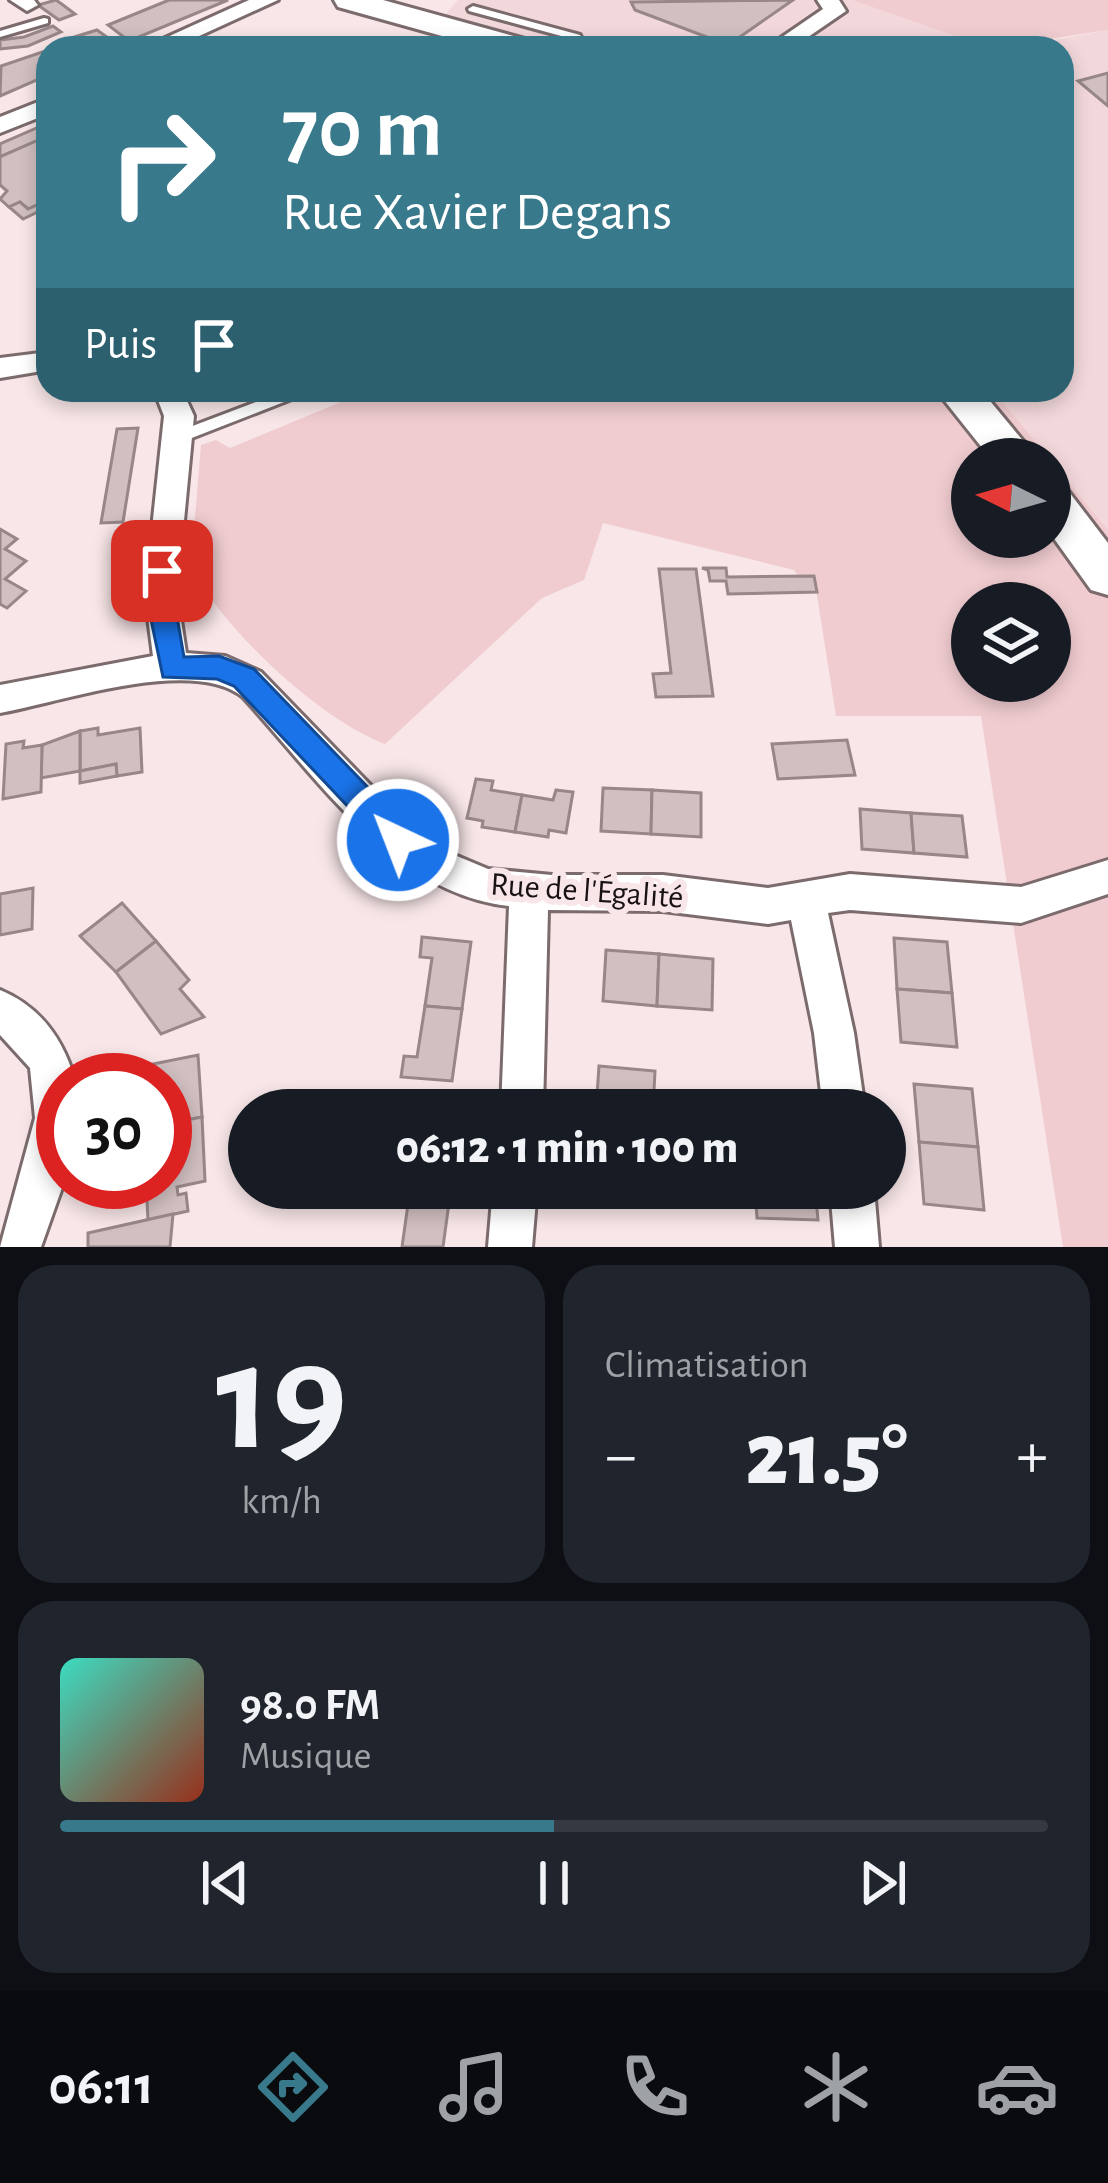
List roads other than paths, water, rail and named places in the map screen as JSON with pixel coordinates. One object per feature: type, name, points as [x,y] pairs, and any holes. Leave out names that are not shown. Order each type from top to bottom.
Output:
[{"type":"street","points":[[182,36],[267,0]]},
{"type":"street","points":[[208,36],[290,0]]},
{"type":"street","points":[[349,0],[478,36]]},
{"type":"street","points":[[796,36],[832,14],[836,7],[828,0]]},
{"type":"street","points":[[0,114],[36,98]]},
{"type":"street","points":[[0,126],[36,110]]},
{"type":"street","points":[[0,368],[36,363]]},
{"type":"street","points":[[172,668],[161,594],[179,437],[175,402]]},
{"type":"street","points":[[967,402],[998,438]]},
{"type":"street","points":[[1071,528],[1108,577]]},
{"type":"street","name":"Rue de l'Égalité","points":[[0,698],[172,668],[219,668],[244,677],[414,852],[487,886],[529,892],[663,892],[768,906],[850,892],[1021,905],[1108,877]]},
{"type":"street","points":[[523,1089],[529,892]]},
{"type":"street","points":[[806,901],[841,1089]]},
{"type":"street","points":[[0,1010],[44,1047],[56,1081],[50,1149],[19,1247]]},
{"type":"street","points":[[510,1247],[513,1209]]},
{"type":"street","points":[[854,1209],[857,1247]]},
{"type":"lane","points":[[0,34],[31,9]]},
{"type":"lane","points":[[473,9],[572,36]]},
{"type":"lane","points":[[179,437],[271,402]]}]
